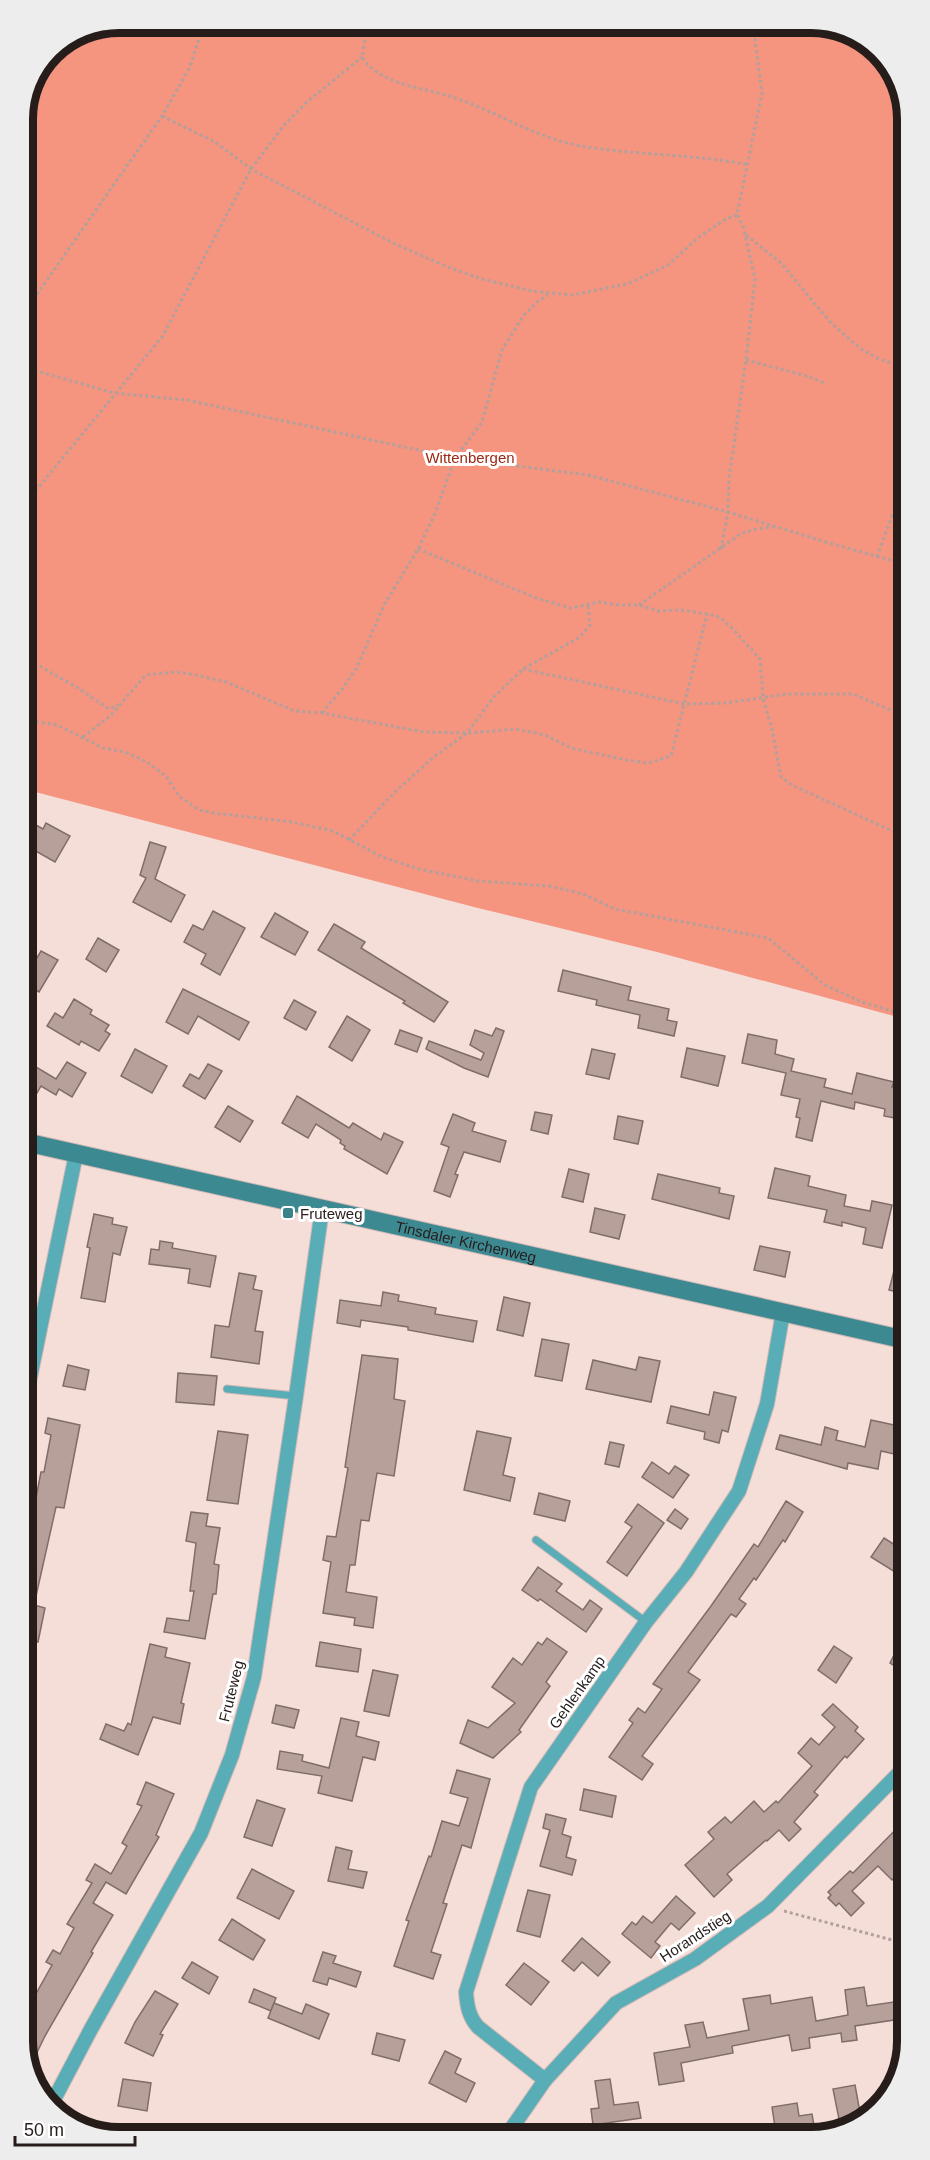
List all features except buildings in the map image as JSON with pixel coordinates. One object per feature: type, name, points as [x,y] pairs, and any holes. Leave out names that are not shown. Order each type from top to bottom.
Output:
[{"type":"street","name":"Tinsdaler Kirchenweg","points":[[33,1144],[897,1338]]},
{"type":"street","points":[[33,1363],[76,1154]]},
{"type":"street","name":"Fruteweg","points":[[55,2098],[201,1833],[232,1755],[254,1677],[322,1209]]},
{"type":"street","name":"Gehlenkamp","points":[[545,2079],[478,2027],[468,2010],[466,1992],[531,1787],[646,1622],[686,1572],[739,1491],[767,1404],[783,1312]]},
{"type":"street","name":"Horandstieg","points":[[512,2127],[545,2079],[616,2003],[695,1959],[768,1906],[897,1775]]},
{"type":"lane","points":[[227,1389],[296,1396]]},
{"type":"lane","points":[[536,1540],[646,1622]]},
{"type":"path","points":[[33,300],[162,116],[190,67],[201,33]]},
{"type":"path","points":[[367,33],[362,57],[368,67],[383,78],[465,101],[522,127],[564,142],[609,149],[721,159],[749,165]]},
{"type":"path","points":[[721,549],[728,512],[729,478],[755,279],[745,234],[737,215],[762,93],[755,40],[759,33]]},
{"type":"path","points":[[33,494],[162,337],[251,170],[285,124],[307,102],[362,57]]},
{"type":"path","points":[[162,116],[215,142],[251,170],[423,257],[482,279],[549,294],[572,295],[627,284],[668,266],[699,237],[726,219],[737,215]]},
{"type":"path","points":[[745,234],[781,262],[832,324],[861,349],[879,359],[897,365]]},
{"type":"path","points":[[322,713],[357,667],[384,605],[418,549],[434,516],[455,458],[482,422],[502,350],[524,315],[549,294]]},
{"type":"path","points":[[746,360],[807,376],[827,384]]},
{"type":"path","points":[[33,370],[114,393],[187,400],[455,458],[588,475],[728,512],[897,562]]},
{"type":"path","points":[[877,557],[897,504]]},
{"type":"path","points":[[639,605],[742,533],[776,527]]},
{"type":"path","points":[[418,549],[544,601],[571,608],[599,602],[639,605],[658,611],[681,610],[720,617],[760,659],[763,698],[772,729],[781,777],[792,785],[897,832]]},
{"type":"path","points":[[349,840],[404,784],[435,756],[467,733],[493,698],[523,669],[580,637],[590,625],[588,605]]},
{"type":"path","points":[[83,737],[110,716],[146,675],[175,672],[226,682],[295,711],[322,713],[424,732],[467,733],[516,729],[531,731],[571,748],[648,763],[671,756],[707,614]]},
{"type":"path","points":[[33,662],[109,709],[120,705]]},
{"type":"path","points":[[523,669],[684,704],[704,704],[788,694],[853,694],[897,713]]},
{"type":"path","points":[[33,721],[57,725],[103,748],[125,752],[147,762],[166,776],[179,796],[200,810],[278,822],[292,822],[333,831],[382,857],[419,869],[478,881],[549,886],[583,894],[615,909],[768,938],[825,985],[862,1002],[897,1013]]},
{"type":"path","points":[[768,1906],[897,1941]]},
{"type":"green space","name":"Wittenbergen","points":[[119,33],[816,33],[849,42],[863,51],[876,62],[888,81],[897,119],[897,1017],[657,952],[474,907],[33,791],[33,114],[42,81],[62,54],[76,45],[92,38]]},
{"type":"place","name":"Fruteweg","points":[[288,1213]]}]
